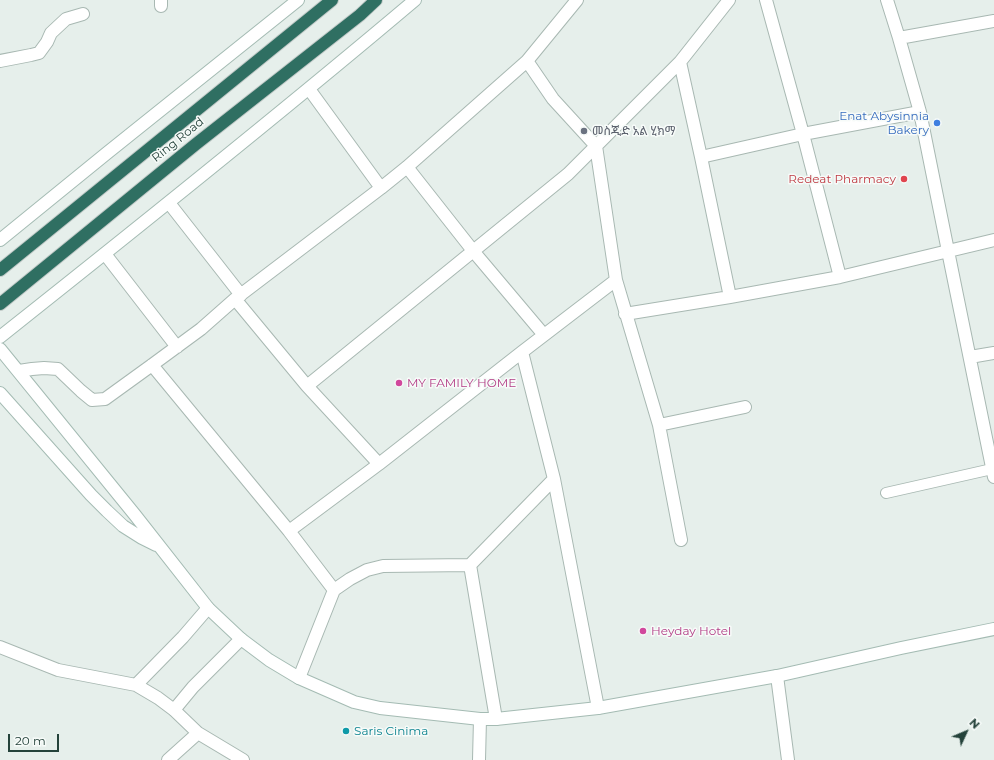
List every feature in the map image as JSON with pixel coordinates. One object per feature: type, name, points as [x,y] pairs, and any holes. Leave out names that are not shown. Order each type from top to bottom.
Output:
[{"type":"highway","name":"Ring Road","points":[[0,270],[332,0]]},
{"type":"highway","name":"Ring Road","points":[[0,304],[196,144],[360,15],[376,0]]},
{"type":"street","points":[[0,240],[298,0]]},
{"type":"street","points":[[0,336],[105,254],[309,89],[415,0]]},
{"type":"street","points":[[19,372],[44,368],[58,370],[92,400],[105,399],[201,329],[238,297],[381,188],[528,62],[577,0]]},
{"type":"street","points":[[307,386],[474,252],[568,174],[680,62],[729,0]]},
{"type":"street","points":[[766,0],[840,277]]},
{"type":"street","points":[[887,0],[920,112],[993,473]]},
{"type":"street","points":[[0,61],[39,53],[47,42],[50,33],[66,19],[82,14]]},
{"type":"street","points":[[899,38],[994,21]]},
{"type":"street","points":[[528,62],[553,99],[596,146],[616,280],[658,425],[681,540]]},
{"type":"street","points":[[680,62],[730,298]]},
{"type":"street","points":[[309,89],[381,188]]},
{"type":"street","points":[[701,157],[803,134],[920,112]]},
{"type":"street","points":[[406,166],[474,252],[544,335]]},
{"type":"street","points":[[168,203],[307,386],[379,464]]},
{"type":"street","points":[[625,314],[730,298],[840,277],[994,240]]},
{"type":"street","points":[[105,254],[177,347]]},
{"type":"street","points":[[289,531],[379,464],[616,280]]},
{"type":"street","points":[[0,349],[135,515],[208,608],[241,639],[269,660],[299,678],[354,702],[380,708],[480,719],[496,719],[598,708],[778,676],[901,648],[994,629]]},
{"type":"street","points":[[522,352],[554,478],[598,708]]},
{"type":"street","points":[[970,357],[994,353]]},
{"type":"street","points":[[152,365],[289,531],[334,590]]},
{"type":"street","points":[[0,393],[91,495],[123,526],[161,548]]},
{"type":"street","points":[[658,425],[745,407]]},
{"type":"street","points":[[299,678],[334,590],[367,570],[383,566],[470,565],[554,478]]},
{"type":"street","points":[[470,565],[496,719]]},
{"type":"street","points":[[136,685],[208,608]]},
{"type":"street","points":[[174,710],[241,639]]},
{"type":"street","points":[[0,647],[58,670],[136,685],[158,698],[174,710],[198,733],[243,760]]},
{"type":"street","points":[[778,676],[788,760]]},
{"type":"street","points":[[479,760],[480,719]]},
{"type":"street","points":[[168,760],[198,733]]},
{"type":"lane","points":[[886,493],[993,473]]},
{"type":"place","name":"Enat Abysinnia Bakery","points":[[937,123]]},
{"type":"place","name":"መስጂድ አል ሂክማ","points":[[584,131]]},
{"type":"place","name":"Redeat Pharmacy","points":[[904,179]]},
{"type":"place","name":"MY FAMILY HOME","points":[[399,383]]},
{"type":"place","name":"Heyday Hotel","points":[[643,631]]},
{"type":"place","name":"Saris Cinima","points":[[346,731]]}]
